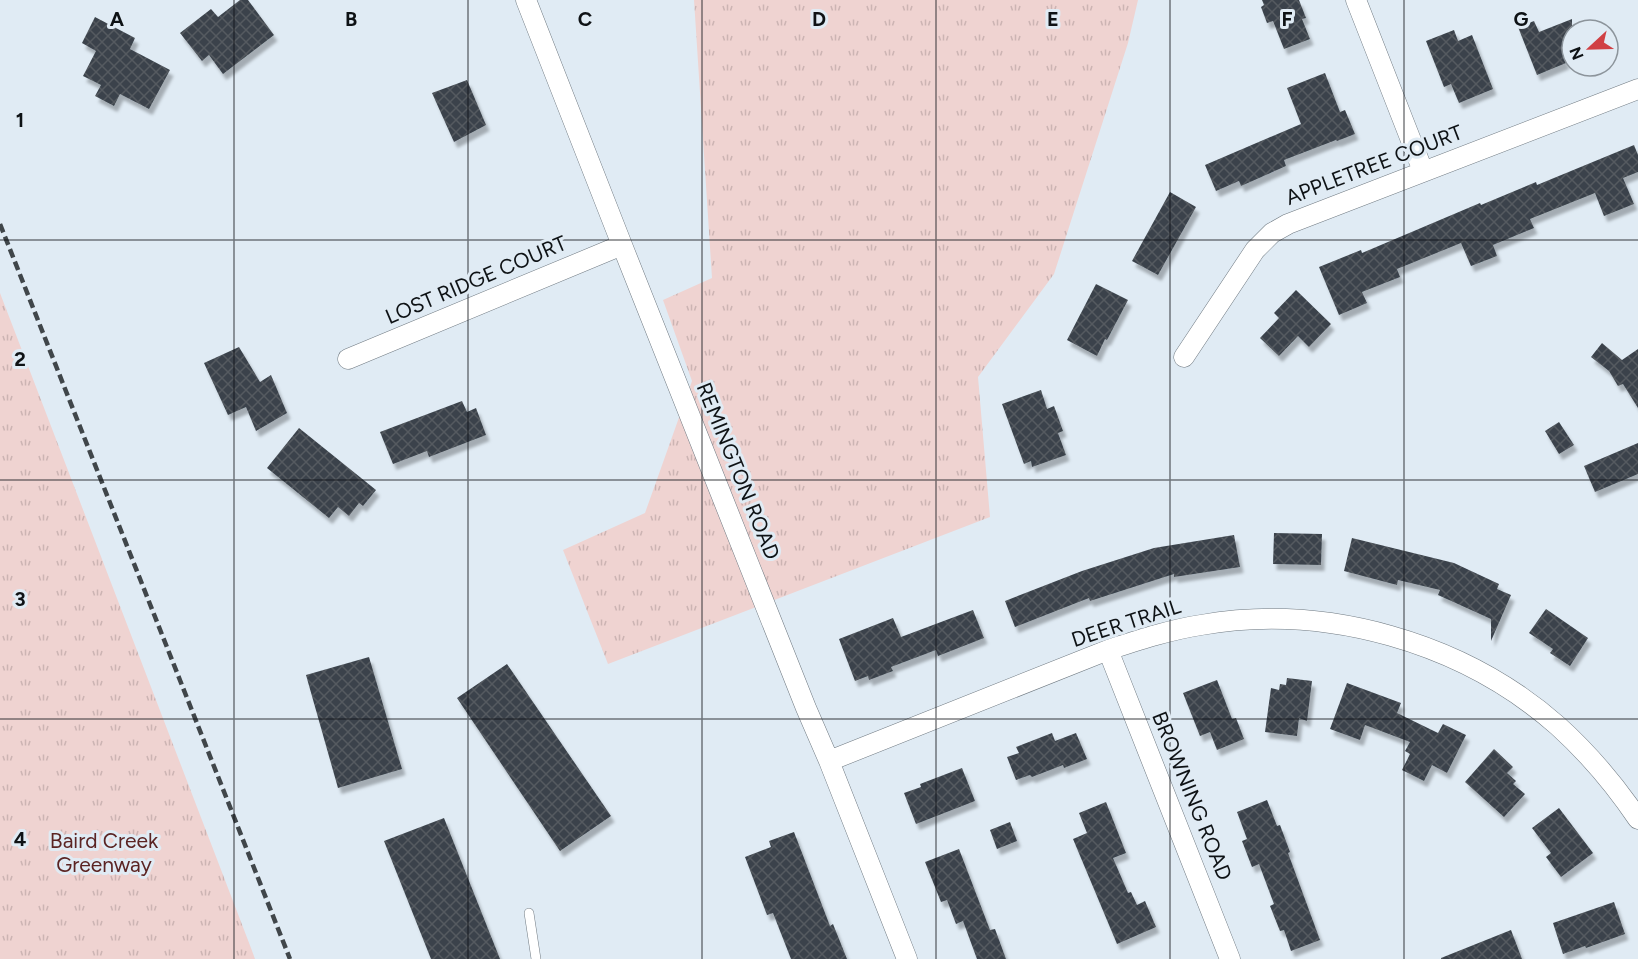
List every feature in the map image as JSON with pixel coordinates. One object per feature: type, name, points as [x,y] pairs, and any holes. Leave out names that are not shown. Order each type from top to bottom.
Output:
[{"type":"street","name":"REMINGTON ROAD","points":[[526,0],[906,959]]},
{"type":"street","points":[[1356,0],[1423,171]]},
{"type":"street","name":"APPLETREE COURT","points":[[1184,357],[1255,250],[1272,233],[1288,224],[1638,89]]},
{"type":"street","name":"LOST RIDGE COURT","points":[[348,359],[622,245]]},
{"type":"street","name":"DEER TRAIL","points":[[829,761],[1108,650],[1149,636],[1201,624],[1254,619],[1308,620],[1346,625],[1390,636],[1426,647],[1475,669],[1521,697],[1557,725],[1590,757],[1620,792],[1638,819]]},
{"type":"street","name":"BROWNING ROAD","points":[[1108,650],[1230,959]]},
{"type":"lane","points":[[530,913],[536,959]]},
{"type":"green space","points":[[694,0],[1138,0],[1128,43],[1054,274],[978,377],[990,517],[608,664],[563,550],[645,513],[692,381],[663,300],[712,278]]},
{"type":"green space","name":"Baird Creek Greenway","points":[[0,293],[251,948],[255,959],[0,959]]},
{"type":"building","points":[[240,0],[248,0],[274,35],[223,74],[209,55],[202,61],[180,33],[211,9],[218,17]]},
{"type":"building","points":[[1262,0],[1299,0],[1306,18],[1302,19],[1310,39],[1284,49],[1273,21],[1267,23],[1261,7],[1264,5]]},
{"type":"building","points":[[95,17],[135,38],[130,49],[170,70],[149,109],[120,94],[114,106],[95,96],[101,85],[83,76],[96,51],[82,43]]},
{"type":"building","points":[[1534,21],[1539,32],[1560,24],[1560,65],[1537,75],[1518,27]]},
{"type":"building","points":[[1454,30],[1458,41],[1472,35],[1493,89],[1459,103],[1451,84],[1444,87],[1426,41]]},
{"type":"building","points":[[1325,73],[1340,112],[1345,110],[1355,134],[1284,160],[1286,166],[1241,186],[1239,181],[1216,191],[1205,165],[1301,124],[1287,88]]},
{"type":"building","points":[[467,80],[486,125],[454,142],[432,93]]},
{"type":"building","points":[[1634,145],[1638,155],[1638,172],[1623,178],[1634,204],[1604,216],[1595,193],[1530,219],[1534,228],[1493,245],[1497,256],[1471,266],[1461,243],[1397,269],[1400,277],[1362,292],[1367,303],[1339,315],[1319,267],[1361,250],[1362,253],[1480,203],[1481,205],[1536,182],[1537,185]]},
{"type":"building","points":[[1170,192],[1196,207],[1158,275],[1132,261]]},
{"type":"building","points":[[1096,284],[1128,300],[1097,356],[1067,340]]},
{"type":"building","points":[[1296,290],[1331,324],[1309,347],[1298,336],[1279,356],[1260,338],[1279,318],[1274,313]]},
{"type":"building","points":[[1602,343],[1622,360],[1638,349],[1638,408],[1623,384],[1618,386],[1609,371],[1591,357]]},
{"type":"building","points":[[239,347],[260,382],[271,375],[287,413],[256,431],[246,407],[228,415],[204,363]]},
{"type":"building","points":[[1041,390],[1047,409],[1054,406],[1063,431],[1058,433],[1066,455],[1032,467],[1031,461],[1024,464],[1002,404]]},
{"type":"building","points":[[462,401],[467,412],[476,408],[486,435],[429,457],[427,451],[393,464],[380,432]]},
{"type":"building","points":[[1559,422],[1574,445],[1559,454],[1545,431]]},
{"type":"building","points":[[299,428],[376,490],[363,506],[359,503],[349,516],[338,507],[329,518],[267,468]]},
{"type":"building","points":[[1638,443],[1638,474],[1595,492],[1584,466]]},
{"type":"building","points":[[1274,533],[1322,534],[1321,565],[1273,564]]},
{"type":"building","points":[[1234,535],[1240,567],[1174,577],[1174,574],[1090,601],[1089,598],[1015,627],[1005,601],[1082,571],[1154,548]]},
{"type":"building","points":[[1352,538],[1454,563],[1499,584],[1497,589],[1511,595],[1491,641],[1491,619],[1438,595],[1440,590],[1398,580],[1397,585],[1344,571]]},
{"type":"building","points":[[1546,609],[1588,638],[1570,666],[1550,653],[1553,649],[1529,633]]},
{"type":"building","points":[[973,610],[984,638],[938,656],[936,650],[891,667],[893,671],[869,680],[868,676],[855,681],[839,639],[893,618],[901,637]]},
{"type":"building","points":[[369,657],[402,769],[338,788],[306,675]]},
{"type":"building","points":[[507,664],[611,816],[560,851],[457,698]]},
{"type":"building","points":[[1287,678],[1312,681],[1307,721],[1299,718],[1297,736],[1265,732],[1271,688],[1279,690],[1280,684],[1286,685]]},
{"type":"building","points":[[1217,680],[1232,719],[1236,718],[1244,739],[1217,750],[1210,732],[1200,736],[1183,693]]},
{"type":"building","points":[[1347,683],[1401,703],[1397,713],[1438,733],[1443,724],[1466,735],[1447,773],[1432,765],[1424,781],[1402,770],[1410,754],[1405,751],[1410,742],[1365,725],[1360,740],[1330,729]]},
{"type":"building","points":[[1052,733],[1055,741],[1076,733],[1087,759],[1064,768],[1063,765],[1032,777],[1030,775],[1016,780],[1007,757],[1019,753],[1016,747]]},
{"type":"building","points":[[1494,749],[1513,767],[1507,773],[1516,781],[1513,784],[1525,794],[1504,817],[1465,782]]},
{"type":"building","points":[[962,768],[975,801],[916,824],[904,793],[921,787],[920,784]]},
{"type":"building","points":[[1267,800],[1277,826],[1280,825],[1320,940],[1291,951],[1284,930],[1280,931],[1270,906],[1274,904],[1259,864],[1252,867],[1242,841],[1247,839],[1237,812]]},
{"type":"building","points":[[1106,802],[1126,853],[1113,858],[1128,893],[1131,892],[1137,905],[1145,901],[1156,927],[1117,944],[1073,839],[1087,833],[1079,813]]},
{"type":"building","points":[[1559,808],[1593,853],[1561,877],[1546,857],[1551,853],[1532,828]]},
{"type":"building","points":[[444,818],[500,959],[431,959],[384,841]]},
{"type":"building","points":[[1010,822],[1017,841],[997,849],[990,830]]},
{"type":"building","points":[[794,832],[830,926],[833,924],[847,959],[791,959],[773,913],[767,915],[745,857],[771,847],[769,841]]},
{"type":"building","points":[[959,849],[990,930],[995,929],[1006,959],[977,959],[963,921],[956,924],[947,900],[941,902],[925,862]]},
{"type":"building","points":[[1614,902],[1625,934],[1563,954],[1553,923]]},
{"type":"building","points":[[1511,930],[1522,959],[1441,959],[1441,958]]},
{"type":"railway","points":[[0,224],[290,959]]}]
